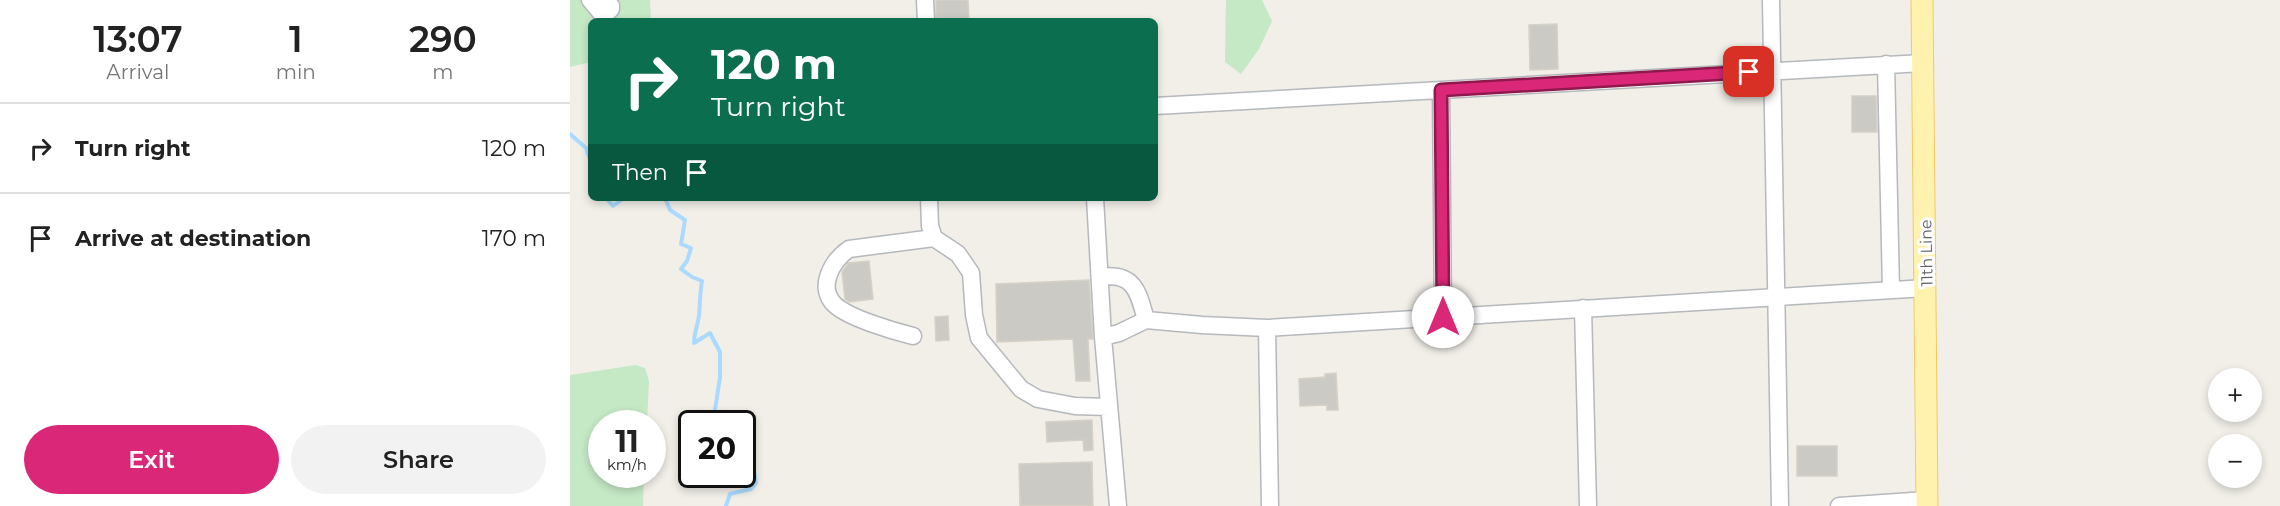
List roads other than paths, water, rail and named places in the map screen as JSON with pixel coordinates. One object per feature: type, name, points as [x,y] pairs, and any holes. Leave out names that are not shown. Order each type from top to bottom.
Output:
[{"type":"main road","name":"11th Line","points":[[1922,0],[1927,503]]},
{"type":"lane","points":[[925,0],[926,18]]},
{"type":"lane","points":[[1771,0],[1779,506]]},
{"type":"lane","points":[[1158,106],[1923,63]]},
{"type":"lane","points":[[1886,64],[1891,290]]},
{"type":"lane","points":[[1441,90],[1443,317]]},
{"type":"lane","points":[[929,201],[930,226],[934,238],[958,254],[971,273],[974,315],[979,338],[1021,389],[1038,399],[1075,406],[1109,407]]},
{"type":"lane","points":[[1095,201],[1103,337],[1118,506]]},
{"type":"lane","points":[[913,336],[881,327],[834,304],[828,293],[827,281],[830,269],[837,257],[849,249],[934,238]]},
{"type":"lane","points":[[1100,277],[1115,275],[1128,279],[1138,295],[1146,320]]},
{"type":"lane","points":[[1103,337],[1119,333],[1146,320],[1267,328],[1926,288]]},
{"type":"lane","points":[[1583,308],[1588,506]]},
{"type":"lane","points":[[1267,328],[1270,506]]},
{"type":"lane","points":[[1839,506],[1927,503]]},
{"type":"waterway","points":[[570,134],[586,148],[588,154]]},
{"type":"waterway","points":[[609,201],[613,206],[620,201]]},
{"type":"waterway","points":[[666,201],[670,210],[685,220],[681,244],[691,248],[687,261],[681,269],[702,281],[694,343],[710,333],[720,352],[720,377],[715,410]]},
{"type":"waterway","points":[[726,506],[730,494],[752,488]]}]
